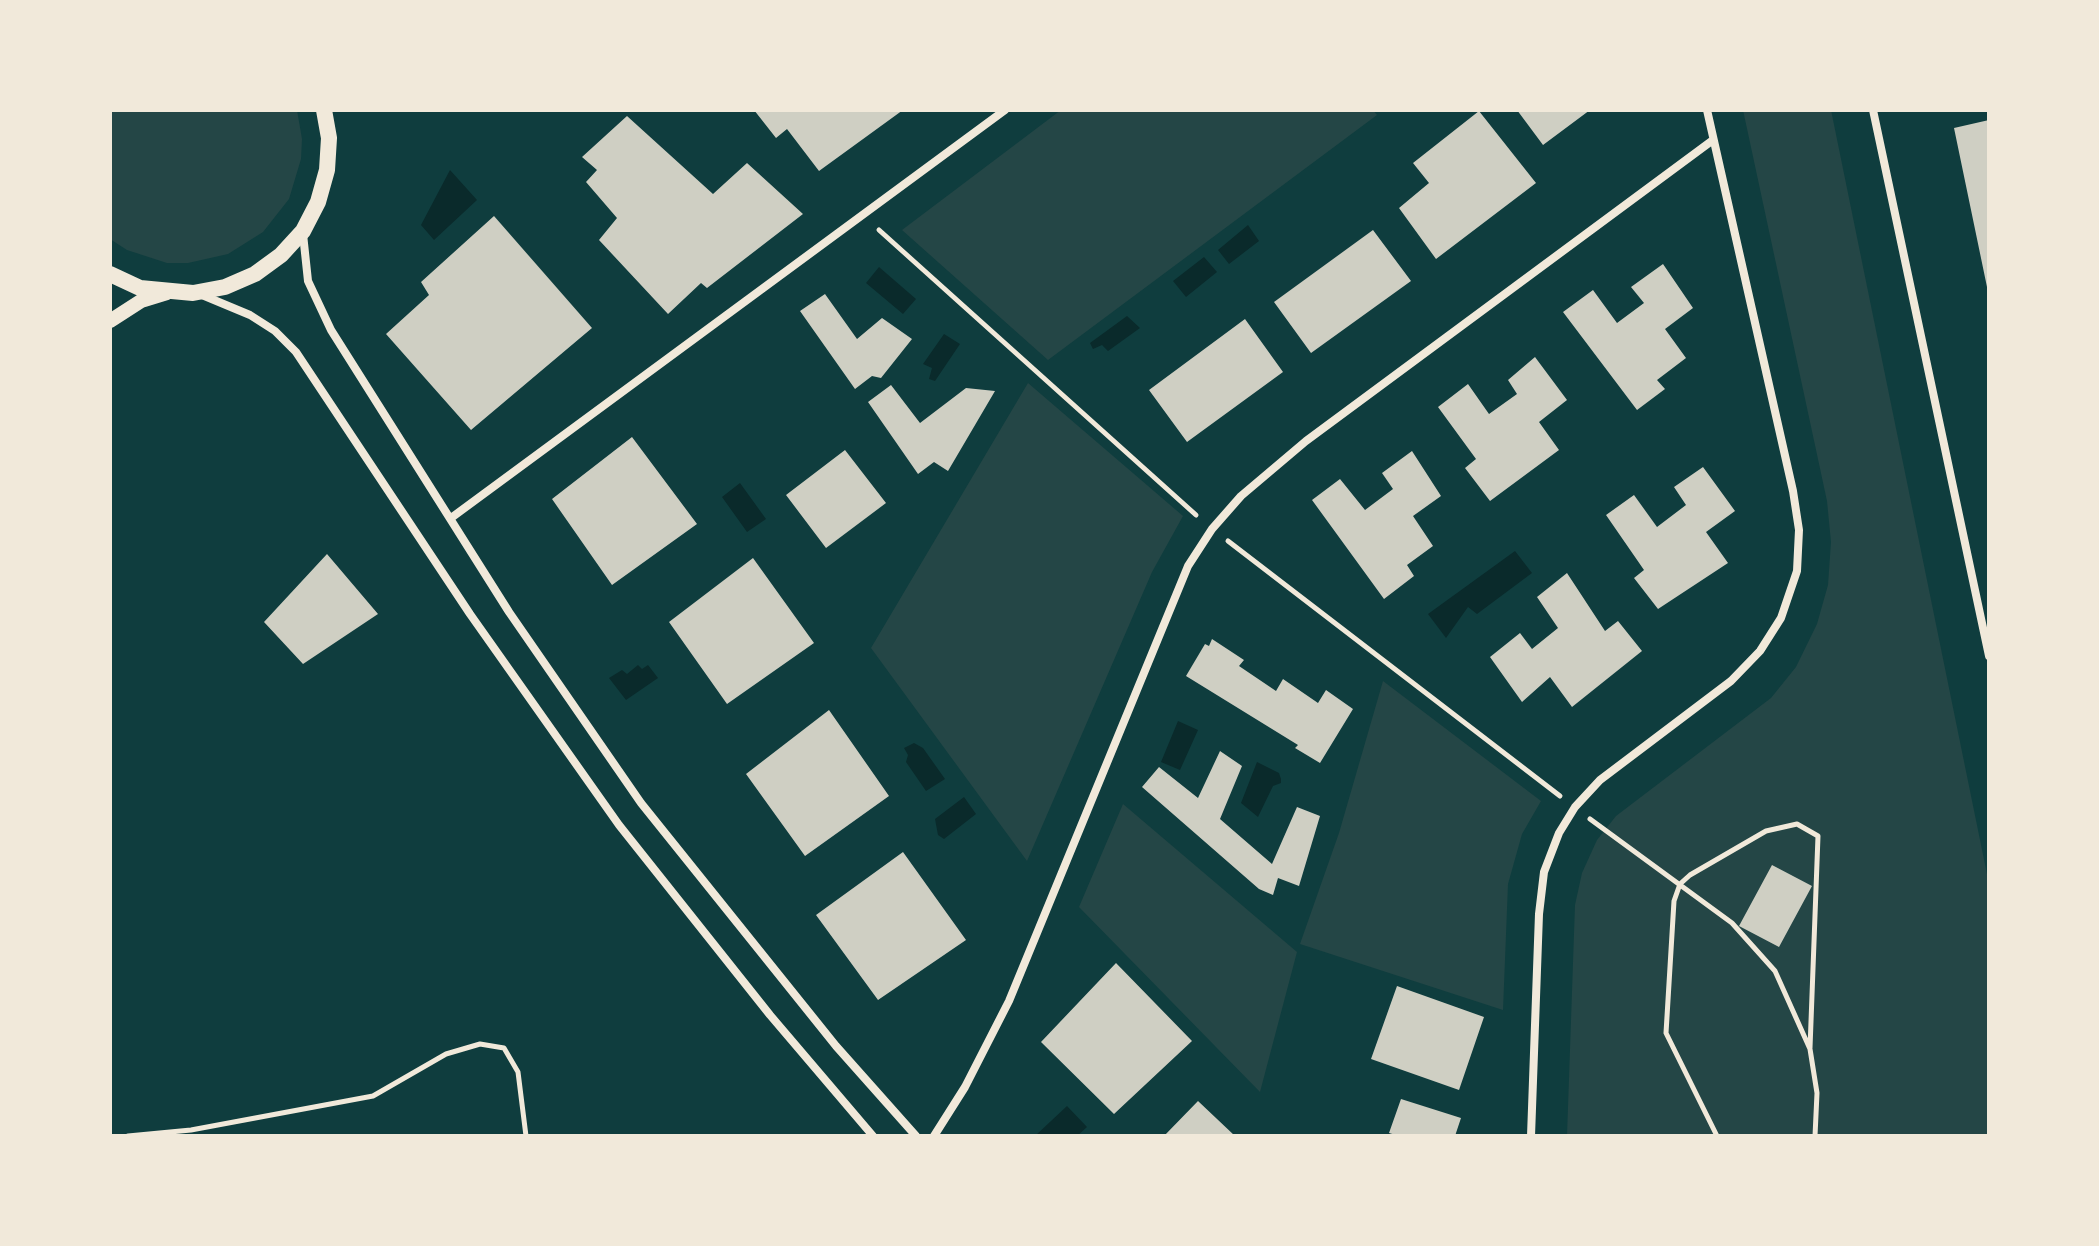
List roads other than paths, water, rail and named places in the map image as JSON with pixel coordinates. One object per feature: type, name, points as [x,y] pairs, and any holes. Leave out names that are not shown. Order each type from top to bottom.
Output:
[{"type":"main road","points":[[110,274],[140,288],[167,293],[193,293],[225,287],[255,274],[281,255],[303,231],[318,202],[327,170],[329,138],[324,110]]},
{"type":"street","points":[[451,518],[1005,110]]},
{"type":"street","points":[[1531,1136],[1539,914],[1544,872],[1559,833],[1575,807],[1600,780],[1731,681],[1760,651],[1781,618],[1797,571],[1799,530],[1793,491],[1707,110]]},
{"type":"street","points":[[1873,110],[1989,656]]},
{"type":"street","points":[[934,1136],[944,1125],[1009,1001],[1188,566],[1212,529],[1241,496],[1306,441],[1713,140]]},
{"type":"street","points":[[303,231],[308,281],[323,316],[509,612],[641,803],[836,1046],[916,1136]]},
{"type":"street","points":[[110,321],[141,301],[167,293]]},
{"type":"street","points":[[193,293],[250,315],[275,331],[296,352],[488,641],[610,813],[770,1015],[873,1136]]}]
